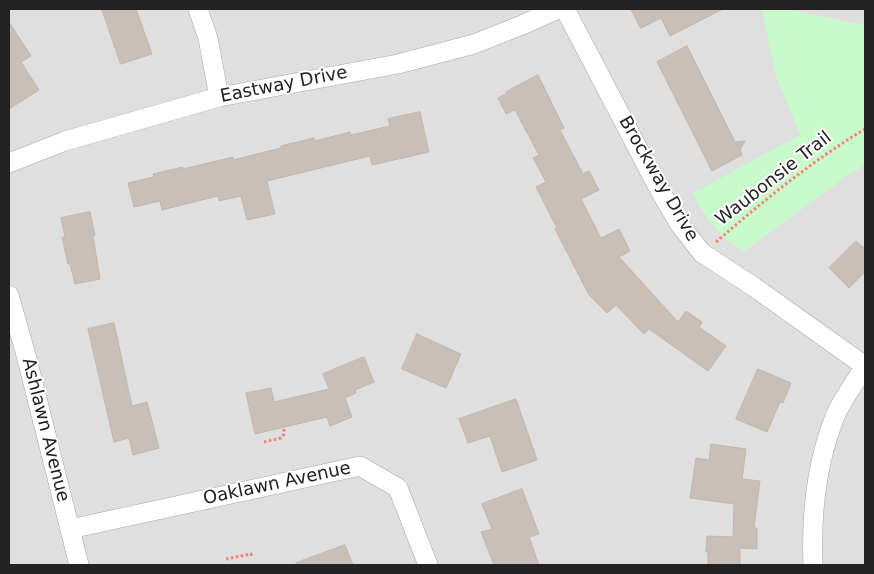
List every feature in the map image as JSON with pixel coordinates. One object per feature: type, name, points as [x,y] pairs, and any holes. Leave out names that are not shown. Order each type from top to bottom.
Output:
[{"type":"street","points":[[198,9],[208,38],[219,97]]},
{"type":"street","name":"Eastway Drive","points":[[9,163],[65,141],[219,97],[398,64],[474,44],[558,9]]},
{"type":"street","name":"Brockway Drive","points":[[565,9],[680,225],[702,253],[754,287],[865,366]]},
{"type":"street","name":"Ashlawn Avenue","points":[[9,295],[79,565]]},
{"type":"street","points":[[814,565],[812,524],[822,460],[834,417],[865,366]]},
{"type":"street","name":"Oaklawn Avenue","points":[[70,529],[360,466],[398,488],[428,565]]},
{"type":"path","name":"Waubonsie Trail","points":[[702,253],[801,174],[865,129]]},
{"type":"path","points":[[264,442],[281,438],[284,434],[284,427]]},
{"type":"path","points":[[226,559],[251,554],[252,558]]},
{"type":"shaded area","points":[[9,9],[865,9],[865,565],[9,565]]},
{"type":"green space","points":[[762,9],[785,9],[865,25],[865,165],[847,176],[745,251],[729,241],[714,227],[693,193],[800,135],[776,76]]},
{"type":"building","points":[[102,9],[136,9],[152,54],[121,64]]},
{"type":"building","points":[[631,9],[723,9],[670,36],[661,18],[641,28]]},
{"type":"building","points":[[9,22],[31,56],[21,62],[39,90],[9,109]]},
{"type":"building","points":[[687,46],[735,142],[745,141],[740,150],[742,155],[712,171],[657,62]]},
{"type":"building","points":[[538,75],[564,128],[560,130],[583,174],[589,171],[599,190],[581,199],[601,238],[619,229],[630,251],[619,257],[678,322],[686,311],[702,322],[699,327],[726,346],[708,371],[649,329],[644,334],[616,305],[607,313],[589,295],[536,187],[546,182],[533,158],[539,155],[515,110],[506,114],[498,98]]},
{"type":"building","points":[[420,112],[429,152],[372,165],[370,156],[267,181],[275,214],[247,220],[241,196],[219,201],[218,196],[162,210],[160,201],[134,207],[128,183],[154,177],[153,174],[233,157],[233,160],[314,138],[315,141],[350,132],[351,135],[390,126],[388,119]]},
{"type":"building","points":[[90,212],[95,235],[93,236],[100,279],[75,284],[62,237],[65,237],[61,218]]},
{"type":"building","points":[[856,241],[865,249],[865,272],[849,288],[829,268]]},
{"type":"building","points":[[114,323],[132,406],[147,402],[159,448],[133,455],[129,438],[114,442],[88,329]]},
{"type":"building","points":[[417,334],[461,354],[446,388],[402,369]]},
{"type":"building","points":[[364,357],[374,382],[355,390],[356,393],[345,398],[352,417],[330,426],[327,417],[255,434],[246,393],[271,388],[274,402],[329,389],[323,374]]},
{"type":"building","points":[[758,369],[791,383],[783,403],[780,402],[767,432],[736,419]]},
{"type":"building","points":[[516,399],[537,460],[502,472],[490,436],[468,443],[459,419]]},
{"type":"building","points":[[711,444],[746,449],[742,479],[760,481],[754,528],[757,528],[757,549],[740,548],[740,565],[708,565],[708,552],[706,552],[707,536],[733,537],[734,504],[690,498],[696,458],[709,460]]},
{"type":"building","points":[[522,489],[539,534],[529,537],[539,565],[494,565],[481,532],[492,529],[482,504]]},
{"type":"building","points":[[345,545],[353,565],[296,565],[296,563]]}]
